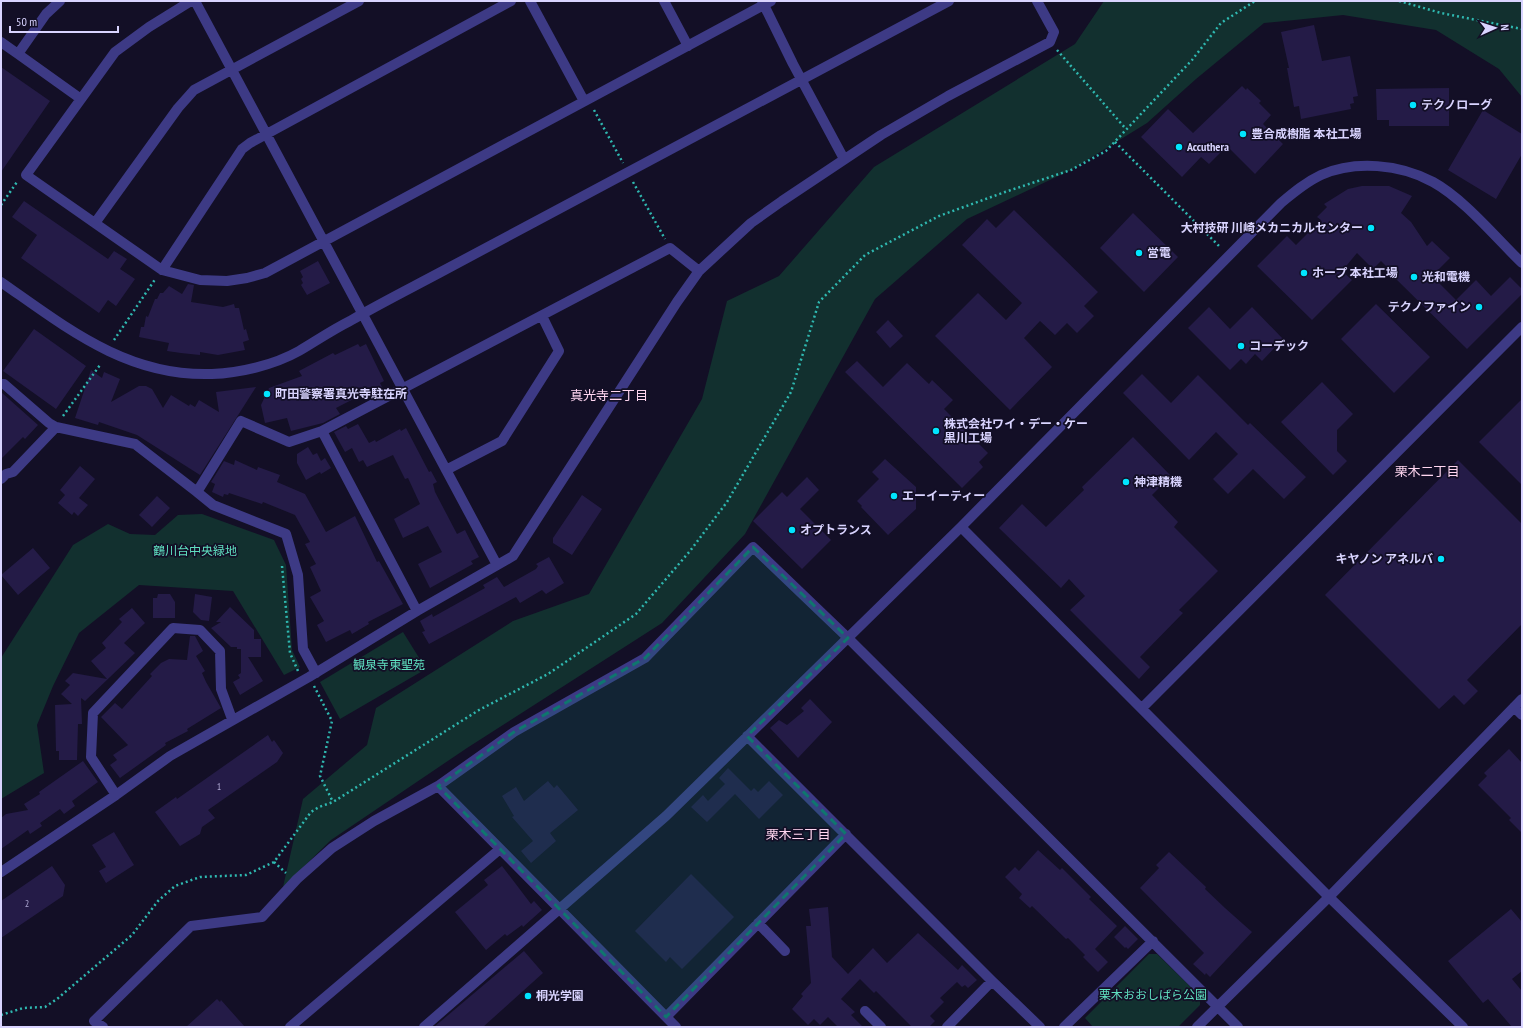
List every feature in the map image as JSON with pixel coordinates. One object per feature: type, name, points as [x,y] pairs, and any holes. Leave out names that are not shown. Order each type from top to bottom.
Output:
[{"type":"street","points":[[18,54],[46,14],[60,1]]},
{"type":"street","points":[[191,1],[149,27],[115,52],[26,175],[162,270],[200,280],[227,281],[265,273],[688,46],[766,2],[802,81],[844,159]]},
{"type":"street","points":[[195,1],[497,565]]},
{"type":"street","points":[[95,223],[178,108],[194,90],[359,1]]},
{"type":"street","points":[[162,270],[242,149],[266,134],[511,1]]},
{"type":"street","points":[[530,1],[586,100]]},
{"type":"street","points":[[664,1],[688,46]]},
{"type":"street","points":[[1,282],[106,352],[157,369],[181,373],[214,374],[272,362],[297,352],[363,313],[628,174],[949,1]]},
{"type":"street","points":[[1,872],[116,795],[170,756],[232,719],[309,677],[417,611],[513,556],[677,302],[699,271],[751,223],[844,159],[881,135],[948,96],[1050,42],[1054,32],[1037,1]]},
{"type":"street","points":[[1,42],[81,100]]},
{"type":"street","points":[[424,1027],[666,816],[961,527],[1281,202],[1301,186],[1322,175],[1350,168],[1373,166],[1402,169],[1433,182],[1454,197],[1522,263]]},
{"type":"street","points":[[197,492],[241,421],[289,442],[322,431],[670,248],[699,271]]},
{"type":"street","points":[[446,470],[502,441],[559,351],[542,316]]},
{"type":"street","points":[[1142,708],[1522,327]]},
{"type":"street","points":[[1,384],[4,384],[49,423],[56,426],[135,444],[213,505],[286,534],[298,575],[303,649],[309,677]]},
{"type":"street","points":[[3,474],[13,472],[56,426]]},
{"type":"street","points":[[322,431],[417,611]]},
{"type":"street","points":[[961,527],[1329,897],[1462,1027]]},
{"type":"street","points":[[103,1027],[94,1021],[191,926],[262,917],[295,882],[332,848],[374,820],[438,786],[514,732],[645,658],[753,548],[848,638],[1238,1027]]},
{"type":"street","points":[[116,795],[91,757],[93,713],[173,628],[200,630],[220,651],[220,689],[232,719]]},
{"type":"street","points":[[1197,1027],[1329,897],[1522,699]]},
{"type":"street","points":[[1514,707],[1522,715]]},
{"type":"street","points":[[747,736],[1040,1027]]},
{"type":"street","points":[[438,786],[676,1027]]},
{"type":"street","points":[[666,1017],[846,834]]},
{"type":"street","points":[[290,1027],[500,848]]},
{"type":"street","points":[[758,923],[785,951]]},
{"type":"street","points":[[1064,1027],[1153,941]]},
{"type":"street","points":[[947,1027],[992,981]]},
{"type":"street","points":[[865,1011],[881,1027]]},
{"type":"path","points":[[1,1015],[23,1008],[45,1007],[57,999],[132,935],[158,901],[175,886],[200,877],[246,875],[274,862],[311,812],[319,807],[333,802],[479,710],[548,674],[636,614],[690,551],[726,502],[791,392],[819,302],[865,255],[938,216],[1071,170],[1106,151],[1192,60],[1221,23],[1255,1]]},
{"type":"path","points":[[1399,1],[1441,13],[1522,29]]},
{"type":"path","points":[[1050,42],[1126,129]]},
{"type":"path","points":[[586,100],[670,248]]},
{"type":"path","points":[[1115,142],[1229,255]]},
{"type":"path","points":[[1,205],[20,177],[26,175]]},
{"type":"path","points":[[113,341],[155,280]]},
{"type":"path","points":[[63,417],[100,365]]},
{"type":"path","points":[[280,561],[290,653],[309,677],[332,721],[320,776],[333,802]]},
{"type":"path","points":[[274,862],[295,882]]},
{"type":"highlighted area","points":[[753,547],[848,638],[747,736],[846,834],[666,1017],[438,786],[514,732],[645,658]]},
{"type":"green space","points":[[1104,1],[1522,1],[1522,97],[1499,69],[1436,30],[1343,15],[1264,23],[1196,79],[1147,123],[1071,170],[967,219],[875,299],[745,534],[662,623],[467,748],[331,840],[283,887],[303,799],[367,745],[376,708],[513,621],[589,594],[702,399],[727,301],[779,276],[874,167],[1075,44]]},
{"type":"green space","name":"鶴川台中央緑地","points":[[202,514],[274,540],[286,565],[292,650],[300,667],[284,675],[233,591],[139,585],[79,633],[53,686],[37,725],[44,773],[1,799],[1,658],[73,545],[108,524],[130,534],[155,535],[178,515]]},
{"type":"green space","name":"観泉寺東聖苑","points":[[403,632],[426,669],[340,719],[320,682]]},
{"type":"green space","name":"栗木おおしばら公園","points":[[1149,954],[1157,954],[1200,996],[1200,1005],[1178,1027],[1093,1027],[1085,1018]]},
{"type":"building","points":[[1314,25],[1322,61],[1350,56],[1358,96],[1353,97],[1354,103],[1350,104],[1351,109],[1301,119],[1299,106],[1294,107],[1287,68],[1289,68],[1281,32]]},
{"type":"building","points":[[1,67],[50,101],[1,172]]},
{"type":"building","points":[[1242,86],[1246,90],[1247,88],[1261,101],[1259,103],[1271,115],[1263,124],[1283,144],[1255,174],[1227,146],[1209,164],[1201,157],[1182,177],[1141,137],[1168,109],[1193,133]]},
{"type":"building","name":"テクノローグ","points":[[1449,88],[1449,126],[1389,126],[1389,120],[1377,120],[1376,89]]},
{"type":"building","points":[[1483,110],[1522,134],[1522,154],[1496,199],[1448,170]]},
{"type":"building","points":[[1362,186],[1389,186],[1412,196],[1401,213],[1411,222],[1427,246],[1432,241],[1450,258],[1432,276],[1456,300],[1476,280],[1491,296],[1510,277],[1522,289],[1522,294],[1467,349],[1395,278],[1396,276],[1381,261],[1373,269],[1357,253],[1342,271],[1352,280],[1312,320],[1257,266],[1287,236],[1296,245],[1321,220],[1317,217],[1327,207],[1324,204],[1348,189]]},
{"type":"building","points":[[24,201],[108,259],[114,251],[127,259],[120,269],[135,279],[116,306],[108,300],[99,313],[21,258],[37,235],[12,217]]},
{"type":"building","points":[[1014,210],[1098,292],[1084,306],[1094,316],[1077,333],[1067,323],[1055,335],[1040,321],[1024,338],[1052,367],[1010,410],[935,336],[978,293],[1006,320],[1022,303],[962,245],[987,219],[996,228]]},
{"type":"building","name":"営電","points":[[1133,213],[1178,257],[1144,292],[1100,248]]},
{"type":"building","points":[[318,261],[330,283],[307,295],[301,285],[303,283],[301,279],[303,277],[300,271]]},
{"type":"building","points":[[188,284],[194,285],[191,302],[223,307],[234,304],[235,308],[239,308],[244,330],[246,329],[249,340],[243,342],[245,350],[218,355],[200,352],[200,355],[181,353],[167,351],[169,343],[139,337],[141,327],[144,327],[146,316],[148,317],[155,299],[157,299],[160,293],[163,293],[169,286],[182,294]]},
{"type":"building","points":[[1376,304],[1430,357],[1394,393],[1341,339]]},
{"type":"building","name":"コーデック","points":[[1209,307],[1230,329],[1252,307],[1283,339],[1262,361],[1255,354],[1246,364],[1241,359],[1230,370],[1188,328]]},
{"type":"building","points":[[888,320],[903,336],[890,348],[876,332]]},
{"type":"building","points":[[34,329],[86,366],[56,409],[3,371]]},
{"type":"building","points":[[358,344],[360,347],[366,344],[384,381],[380,383],[383,389],[369,396],[367,392],[336,408],[340,414],[323,423],[291,431],[287,418],[265,423],[261,405],[269,388],[302,376],[299,371],[333,353],[335,355]]},
{"type":"building","name":"株式会社ワイ・デー・ケー 黒川工場","points":[[857,361],[883,387],[907,363],[929,384],[932,380],[953,400],[944,409],[988,453],[979,462],[983,467],[962,488],[845,372]]},
{"type":"building","points":[[91,370],[102,378],[104,372],[120,379],[111,402],[139,386],[146,386],[152,389],[163,408],[171,395],[189,406],[190,404],[195,407],[199,400],[219,412],[216,392],[256,387],[200,475],[137,435],[99,422],[98,425],[75,418]]},
{"type":"building","points":[[1142,374],[1171,403],[1198,375],[1248,425],[1250,423],[1306,477],[1284,499],[1253,469],[1228,494],[1213,479],[1238,454],[1216,432],[1189,460],[1123,393]]},
{"type":"building","points":[[1322,382],[1353,414],[1337,430],[1337,451],[1347,461],[1333,475],[1281,422]]},
{"type":"building","points":[[1,392],[38,425],[25,439],[23,437],[1,459]]},
{"type":"building","points":[[1522,399],[1522,485],[1479,442]]},
{"type":"building","points":[[358,424],[369,443],[375,440],[376,442],[400,429],[401,431],[406,428],[429,472],[431,471],[437,482],[433,484],[435,492],[457,534],[465,530],[479,557],[471,561],[473,564],[430,588],[418,564],[442,552],[428,526],[403,538],[394,519],[420,504],[408,478],[405,479],[393,455],[367,467],[363,460],[359,462],[352,448],[345,452],[334,432],[346,426],[348,429]]},
{"type":"building","points":[[1133,437],[1171,476],[1152,495],[1178,522],[1174,527],[1218,571],[1179,610],[1183,613],[1140,657],[1150,667],[1139,679],[1070,610],[1085,596],[1069,579],[1061,588],[999,528],[1022,504],[1046,527],[1084,490],[1082,487]]},
{"type":"building","points":[[308,447],[313,455],[317,453],[321,461],[325,458],[331,468],[306,480],[297,463],[297,454]]},
{"type":"building","name":"エーイーティー","points":[[885,459],[916,487],[916,509],[888,535],[857,501],[879,479],[872,472]]},
{"type":"building","points":[[235,460],[257,470],[258,467],[280,475],[277,482],[305,494],[326,532],[355,516],[377,562],[379,561],[403,604],[368,622],[369,624],[352,634],[350,630],[326,642],[317,625],[324,621],[310,597],[321,591],[310,567],[316,564],[305,544],[310,542],[295,515],[263,502],[262,504],[229,493],[228,495],[224,494],[223,497],[212,492],[215,484],[211,482],[224,461],[234,465]]},
{"type":"building","name":"キヤノン アネルバ","points":[[1458,460],[1522,524],[1522,624],[1467,680],[1478,691],[1464,705],[1454,695],[1439,709],[1325,595]]},
{"type":"building","points":[[80,466],[95,479],[79,498],[88,505],[78,516],[74,512],[72,515],[58,503],[65,495],[60,490]]},
{"type":"building","name":"オプトランス","points":[[807,477],[819,490],[800,509],[831,540],[802,569],[753,521],[782,492],[787,497]]},
{"type":"building","points":[[582,495],[602,509],[572,555],[553,543],[553,538]]},
{"type":"building","points":[[157,496],[170,508],[152,527],[139,515]]},
{"type":"building","points":[[33,548],[50,568],[18,595],[1,575]]},
{"type":"building","points":[[549,557],[564,583],[546,594],[542,590],[520,603],[516,597],[429,644],[422,632],[425,631],[420,621],[432,614],[433,617],[485,588],[483,585],[497,577],[504,587],[536,569],[538,566],[536,564]]},
{"type":"building","points":[[158,594],[170,594],[175,602],[175,618],[153,618],[153,598],[157,598]]},
{"type":"building","points":[[195,594],[212,597],[209,621],[201,620],[193,612]]},
{"type":"building","points":[[230,607],[254,630],[254,639],[261,639],[261,657],[248,657],[263,681],[240,695],[233,682],[240,678],[238,675],[241,673],[241,649],[231,647],[211,628],[221,622],[216,622]]},
{"type":"building","points":[[132,608],[145,623],[124,643],[135,653],[85,701],[81,698],[82,724],[78,724],[77,760],[59,760],[59,751],[56,751],[55,705],[72,704],[61,694],[70,685],[65,681],[73,673],[107,679],[91,661],[106,648],[102,643],[122,622],[119,619]]},
{"type":"building","points":[[190,636],[195,636],[203,651],[196,656],[205,671],[202,673],[206,682],[221,708],[187,729],[188,731],[165,743],[166,745],[120,778],[110,765],[117,760],[113,755],[128,745],[101,717],[115,703],[122,709],[152,676],[150,674],[161,663],[169,659],[187,660]]},
{"type":"building","points":[[810,699],[832,722],[798,758],[770,728],[779,720],[787,725],[804,711],[801,708]]},
{"type":"building","points":[[268,735],[272,742],[274,740],[283,753],[277,762],[208,810],[215,818],[202,827],[200,834],[180,846],[155,812],[176,797],[177,799]]},
{"type":"building","points":[[1509,749],[1522,763],[1522,833],[1509,820],[1511,818],[1478,785],[1487,776],[1484,773]]},
{"type":"building","points":[[83,761],[98,782],[72,801],[75,806],[64,814],[60,809],[40,823],[42,826],[30,834],[28,830],[1,849],[1,818],[6,814],[28,810],[24,804],[40,794],[39,792]]},
{"type":"building","points":[[728,768],[751,791],[754,788],[758,792],[769,781],[783,795],[759,819],[735,794],[707,822],[691,807],[703,795],[708,801],[725,784],[719,778]]},
{"type":"building","points":[[548,781],[554,788],[557,785],[578,810],[550,833],[556,841],[531,863],[521,851],[533,841],[512,817],[514,816],[502,796],[516,787],[524,801]]},
{"type":"building","points":[[114,832],[134,865],[106,883],[99,871],[106,867],[92,845]]},
{"type":"building","points":[[1038,850],[1060,870],[1062,868],[1091,897],[1089,899],[1117,926],[1095,949],[1108,962],[1098,972],[1083,957],[1085,955],[1068,938],[1066,939],[1032,906],[1030,908],[1019,898],[1022,894],[1005,877],[1015,867],[1019,871]]},
{"type":"building","points":[[1169,852],[1206,887],[1205,889],[1252,932],[1210,977],[1206,973],[1205,975],[1193,964],[1204,953],[1140,888],[1159,868],[1156,865]]},
{"type":"building","points":[[52,866],[65,885],[63,896],[1,938],[1,901]]},
{"type":"building","points":[[502,866],[531,904],[534,901],[542,910],[523,927],[522,925],[507,936],[505,934],[486,950],[455,912],[488,885],[484,880]]},
{"type":"building","points":[[691,874],[734,917],[682,969],[670,957],[666,962],[635,931]]},
{"type":"building","points":[[828,907],[832,957],[848,974],[873,948],[887,963],[918,933],[958,970],[962,965],[977,980],[968,988],[965,985],[962,987],[957,982],[940,998],[944,1002],[930,1016],[935,1021],[929,1027],[912,1027],[876,991],[874,993],[860,979],[841,999],[855,1012],[851,1015],[863,1027],[838,1027],[828,1017],[820,1025],[814,1019],[808,1025],[792,1009],[803,996],[801,994],[811,983],[806,926],[811,926],[809,909]]},
{"type":"building","points":[[1511,909],[1522,922],[1522,971],[1512,979],[1522,991],[1522,1027],[1512,1027],[1488,999],[1483,1003],[1448,961]]},
{"type":"building","points":[[1125,926],[1138,939],[1128,949],[1114,937]]},
{"type":"building","points":[[524,951],[543,973],[483,1027],[434,1027]]},
{"type":"building","points":[[217,999],[220,1002],[221,1000],[245,1027],[186,1027]]},
{"type":"place","name":"テクノローグ","points":[[1413,105]]},
{"type":"place","name":"豊合成樹脂 本社工場","points":[[1243,134]]},
{"type":"place","name":"Accuthera","points":[[1179,147]]},
{"type":"place","name":"大村技研 川崎メカニカルセンター","points":[[1371,228]]},
{"type":"place","name":"営電","points":[[1139,253]]},
{"type":"place","name":"ホープ 本社工場","points":[[1304,273]]},
{"type":"place","name":"光和電機","points":[[1414,277]]},
{"type":"place","name":"テクノファイン","points":[[1479,307]]},
{"type":"place","name":"コーデック","points":[[1241,346]]},
{"type":"place","name":"町田警察署真光寺駐在所","points":[[267,394]]},
{"type":"place","name":"株式会社ワイ・デー・ケー 黒川工場","points":[[936,431]]},
{"type":"place","name":"神津精機","points":[[1126,482]]},
{"type":"place","name":"エーイーティー","points":[[894,496]]},
{"type":"place","name":"オプトランス","points":[[792,530]]},
{"type":"place","name":"キヤノン アネルバ","points":[[1441,559]]},
{"type":"place","name":"桐光学園","points":[[528,996]]},
{"type":"district","name":"真光寺二丁目","points":[[609,395]]},
{"type":"district","name":"栗木二丁目","points":[[1427,471]]},
{"type":"district","name":"栗木三丁目","points":[[798,834]]}]
